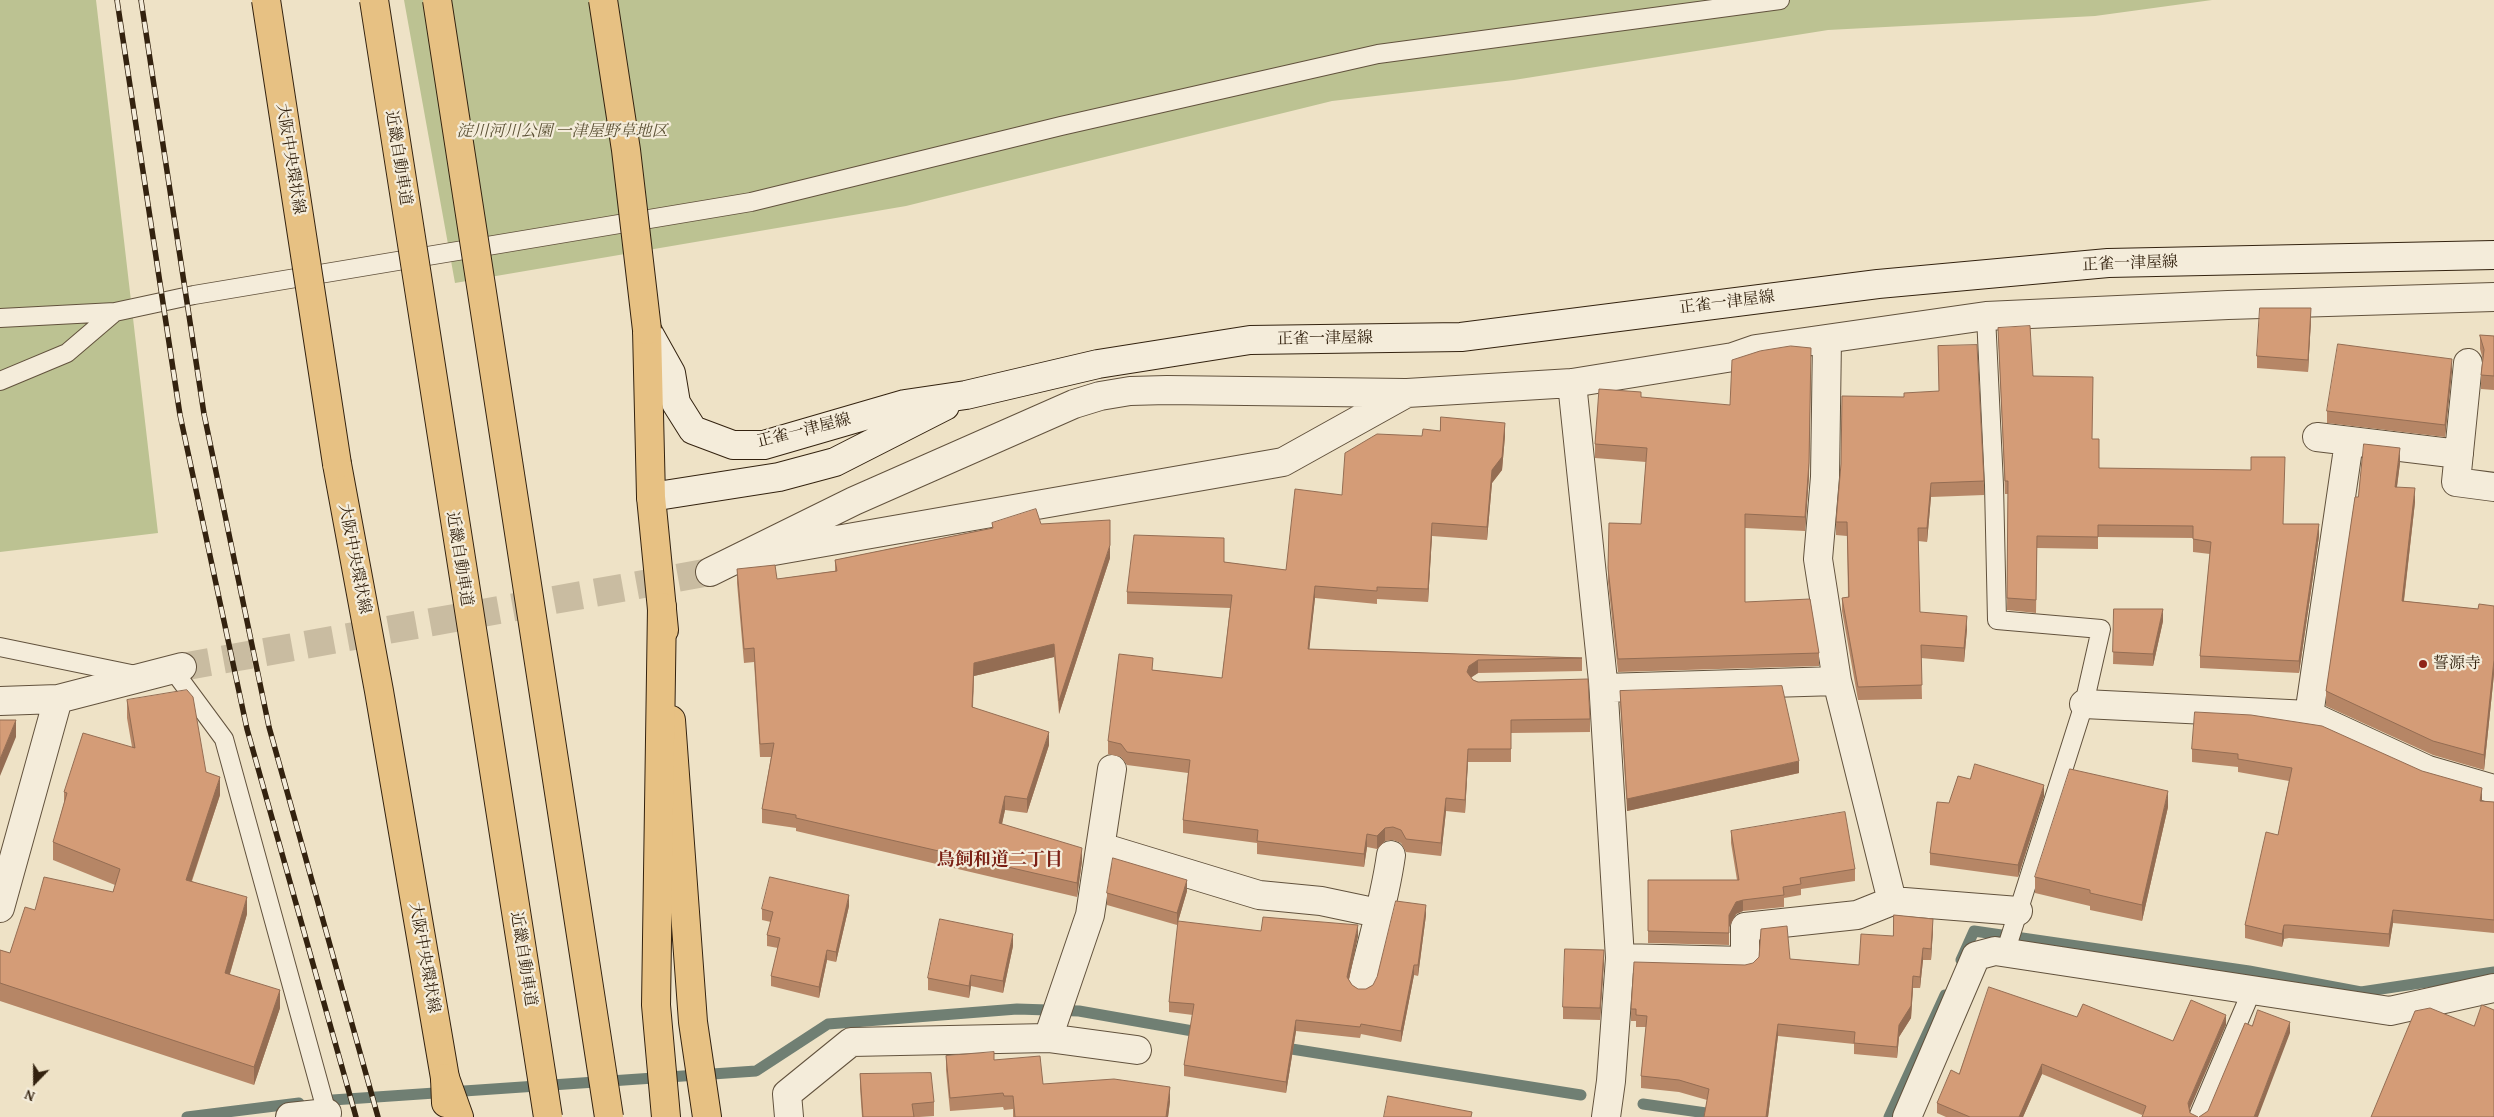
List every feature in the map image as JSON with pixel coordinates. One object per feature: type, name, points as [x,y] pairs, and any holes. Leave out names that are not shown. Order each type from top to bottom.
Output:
[{"type":"main road","name":"大阪中央環状線","points":[[266,0],[336,464],[380,701],[445,1078],[446,1117]]},
{"type":"main road","name":"近畿自動車道","points":[[374,0],[548,1117]]},
{"type":"main road","points":[[437,0],[609,1117]]},
{"type":"main road","points":[[603,0],[626,150],[647,330],[648,440],[651,497],[662,607],[693,1022],[707,1117]]},
{"type":"main road","points":[[662,607],[656,1005],[666,1117]]},
{"type":"main road","points":[[445,1078],[460,1117]]},
{"type":"street","name":"正雀一津屋線","points":[[647,330],[670,373],[676,403],[693,430],[733,445],[764,445],[905,404],[966,395],[1098,364],[1250,340],[1461,337],[1878,284],[2108,263],[2494,255]]},
{"type":"street","points":[[710,572],[854,501],[1034,420],[1100,396],[1130,391],[1407,393],[1572,383],[1733,357],[1756,349],[1986,316],[2219,305],[2494,296]]},
{"type":"street","points":[[1827,339],[1825,477],[1818,559],[1837,681],[1892,901]]},
{"type":"street","points":[[2468,363],[2456,482],[2494,487]]},
{"type":"street","points":[[1572,383],[1620,958],[1612,1081],[1606,1117]]},
{"type":"street","points":[[745,556],[1283,462],[1407,393]]},
{"type":"street","name":"正雀一津屋線","points":[[651,497],[779,477],[835,462],[966,395]]},
{"type":"street","points":[[2317,437],[2459,454]]},
{"type":"street","points":[[2309,715],[2349,442]]},
{"type":"street","points":[[0,701],[58,698],[177,668]]},
{"type":"street","points":[[1597,683],[1837,681]]},
{"type":"street","points":[[0,908],[58,698]]},
{"type":"street","points":[[2084,704],[2309,715],[2428,770],[2494,789]]},
{"type":"street","points":[[1048,1038],[1090,915],[1112,769]]},
{"type":"street","points":[[1101,847],[1259,895],[1321,901],[1378,913]]},
{"type":"street","points":[[1362,984],[1378,913],[1385,896],[1391,855]]},
{"type":"street","points":[[1620,958],[1745,961],[1744,927],[1857,915],[1892,901],[2018,911]]},
{"type":"street","points":[[1907,1117],[1976,956],[1995,951],[2390,1010],[2494,988]]},
{"type":"street","points":[[789,1117],[787,1094],[851,1042],[1048,1038],[1137,1050]]},
{"type":"street","points":[[290,1117],[328,1115]]},
{"type":"lane","points":[[0,318],[115,312],[194,295],[751,202],[1061,126],[1378,54],[1780,0]]},
{"type":"lane","points":[[0,381],[67,353],[115,312]]},
{"type":"lane","points":[[1986,316],[1994,485],[1997,620],[2101,629],[2084,704],[2005,953]]},
{"type":"lane","points":[[0,647],[142,676]]},
{"type":"lane","points":[[177,668],[224,739],[328,1115]]},
{"type":"lane","points":[[2198,1117],[2252,990]]},
{"type":"green space","points":[[0,0],[96,0],[158,533],[0,552]]},
{"type":"green space","name":"淀川河川公園 一津屋野草地区","points":[[404,0],[2212,0],[2095,16],[1828,30],[1514,80],[1332,101],[906,206],[455,283]]},
{"type":"building","points":[[2260,308],[2311,308],[2308,360],[2257,356]]},
{"type":"building","points":[[2030,326],[2033,376],[2093,377],[2092,439],[2099,439],[2099,468],[2251,470],[2251,457],[2285,457],[2283,524],[2319,524],[2299,661],[2200,656],[2211,542],[2193,539],[2193,526],[2098,525],[2098,537],[2037,536],[2036,600],[2007,598],[2008,481],[2005,481],[1998,328]]},
{"type":"building","points":[[2480,335],[2494,336],[2494,376],[2481,375],[2484,350]]},
{"type":"building","points":[[2338,344],[2452,359],[2445,425],[2327,411]]},
{"type":"building","points":[[1977,345],[1984,481],[1931,483],[1927,528],[1918,528],[1920,612],[1967,616],[1964,648],[1921,645],[1922,685],[1858,687],[1842,598],[1849,597],[1847,522],[1836,522],[1841,464],[1842,396],[1904,397],[1904,393],[1939,391],[1938,346]]},
{"type":"building","points":[[1791,346],[1811,348],[1809,463],[1805,517],[1745,514],[1745,602],[1810,599],[1819,653],[1618,659],[1608,568],[1609,523],[1641,524],[1647,448],[1595,444],[1599,389],[1641,392],[1641,397],[1730,405],[1732,360],[1760,351]]},
{"type":"building","points":[[1441,417],[1505,423],[1502,457],[1492,470],[1487,527],[1432,523],[1428,589],[1377,587],[1377,591],[1315,586],[1308,649],[1582,658],[1478,660],[1469,666],[1467,672],[1473,680],[1478,682],[1588,679],[1590,719],[1511,720],[1511,749],[1468,749],[1465,800],[1446,798],[1441,843],[1406,839],[1401,830],[1393,827],[1385,828],[1377,836],[1367,834],[1364,854],[1257,841],[1258,830],[1183,820],[1190,760],[1127,752],[1121,744],[1108,741],[1119,654],[1153,658],[1152,670],[1222,678],[1232,595],[1127,592],[1134,535],[1224,538],[1224,562],[1286,570],[1295,489],[1342,495],[1345,453],[1377,434],[1422,436],[1423,429],[1440,431]]},
{"type":"building","points":[[2364,444],[2400,448],[2395,487],[2415,488],[2402,601],[2478,609],[2479,604],[2494,606],[2494,660],[2484,755],[2433,741],[2326,691],[2355,497],[2358,497]]},
{"type":"building","points":[[1036,509],[1041,524],[1110,520],[1110,545],[1059,701],[1054,644],[974,663],[972,707],[1049,732],[1027,799],[1005,796],[999,823],[1082,848],[1077,883],[796,818],[796,815],[762,809],[774,743],[760,744],[754,648],[744,649],[737,569],[775,565],[777,579],[837,571],[835,560],[993,528],[992,523]]},
{"type":"building","points":[[2114,609],[2163,609],[2153,654],[2113,652]]},
{"type":"building","points":[[1782,686],[1799,761],[1627,799],[1620,691]]},
{"type":"building","points":[[187,690],[193,697],[206,772],[220,777],[186,880],[247,897],[225,973],[280,990],[254,1067],[0,983],[0,950],[10,953],[25,907],[35,910],[44,877],[113,892],[120,869],[53,842],[67,793],[64,792],[83,733],[135,748],[127,700]]},
{"type":"building","points":[[2195,712],[2251,715],[2322,726],[2422,771],[2482,788],[2480,801],[2494,802],[2494,920],[2393,910],[2389,934],[2284,925],[2282,934],[2245,925],[2266,832],[2278,835],[2292,768],[2238,759],[2238,754],[2192,749]]},
{"type":"building","points":[[0,720],[16,720],[0,759]]},
{"type":"building","points":[[1975,764],[2044,785],[2018,865],[1930,853],[1937,802],[1949,803],[1958,776],[1970,779]]},
{"type":"building","points":[[2070,769],[2168,791],[2142,905],[2090,893],[2090,890],[2035,877]]},
{"type":"building","points":[[1845,812],[1855,869],[1800,878],[1801,884],[1783,887],[1784,895],[1736,902],[1729,915],[1729,933],[1648,931],[1648,880],[1739,880],[1731,831]]},
{"type":"building","points":[[1113,858],[1187,880],[1177,913],[1107,893]]},
{"type":"building","points":[[770,877],[849,895],[836,952],[827,950],[819,987],[771,976],[780,938],[767,935],[773,912],[762,909]]},
{"type":"building","points":[[1396,901],[1426,905],[1418,965],[1414,965],[1401,1031],[1361,1024],[1360,1027],[1296,1020],[1286,1082],[1184,1065],[1194,1004],[1169,1002],[1178,921],[1261,931],[1263,917],[1358,925],[1347,977],[1352,985],[1358,989],[1366,989],[1373,985],[1377,977]]},
{"type":"building","points":[[1894,915],[1933,919],[1931,949],[1923,948],[1920,977],[1913,976],[1911,1006],[1899,1025],[1897,1047],[1854,1043],[1855,1032],[1778,1024],[1766,1117],[1704,1117],[1709,1089],[1679,1080],[1641,1076],[1647,1016],[1636,1015],[1636,1009],[1631,1009],[1634,962],[1745,965],[1753,963],[1759,957],[1761,929],[1787,926],[1790,959],[1859,965],[1861,934],[1893,936]]},
{"type":"building","points":[[940,919],[1013,934],[1003,981],[971,975],[969,986],[928,978]]},
{"type":"building","points":[[1565,949],[1604,950],[1600,1008],[1563,1007]]},
{"type":"building","points":[[1989,987],[2077,1017],[2083,1004],[2173,1041],[2191,1000],[2226,1015],[2188,1103],[2190,1113],[2198,1117],[2142,1117],[2146,1106],[2042,1064],[2019,1117],[1970,1117],[1937,1103],[1951,1070],[1959,1074]]},
{"type":"building","points":[[2482,1005],[2494,1010],[2494,1117],[2371,1117],[2415,1011],[2430,1008],[2474,1026]]},
{"type":"building","points":[[2258,1010],[2290,1022],[2254,1117],[2199,1117],[2208,1111],[2245,1023],[2252,1026]]},
{"type":"building","points":[[994,1052],[994,1060],[1040,1056],[1043,1084],[1114,1079],[1170,1087],[1166,1117],[1015,1117],[1013,1096],[1004,1096],[1003,1093],[950,1098],[946,1056]]},
{"type":"building","points":[[931,1073],[934,1102],[912,1104],[914,1117],[863,1117],[860,1074]]},
{"type":"building","points":[[1388,1096],[1472,1112],[1471,1117],[1384,1117]]},
{"type":"waterway","points":[[1961,960],[1974,931],[2249,971],[2361,992],[2494,972]]},
{"type":"waterway","points":[[1889,1117],[1945,995]]},
{"type":"waterway","points":[[318,1101],[756,1071],[828,1024],[1017,1009],[1079,1011],[1204,1033]]},
{"type":"waterway","points":[[1279,1047],[1581,1095]]},
{"type":"waterway","points":[[187,1117],[299,1103]]},
{"type":"waterway","points":[[1643,1104],[1734,1117]]},
{"type":"tunnel","points":[[182,667],[710,572]]},
{"type":"railway","points":[[117,0],[180,415],[247,729],[356,1117]]},
{"type":"railway","points":[[141,0],[204,414],[269,727],[378,1117]]},
{"type":"place","name":"誓源寺","points":[[2423,664]]},
{"type":"district","name":"鳥飼和道二丁目","points":[[1000,860]]}]
